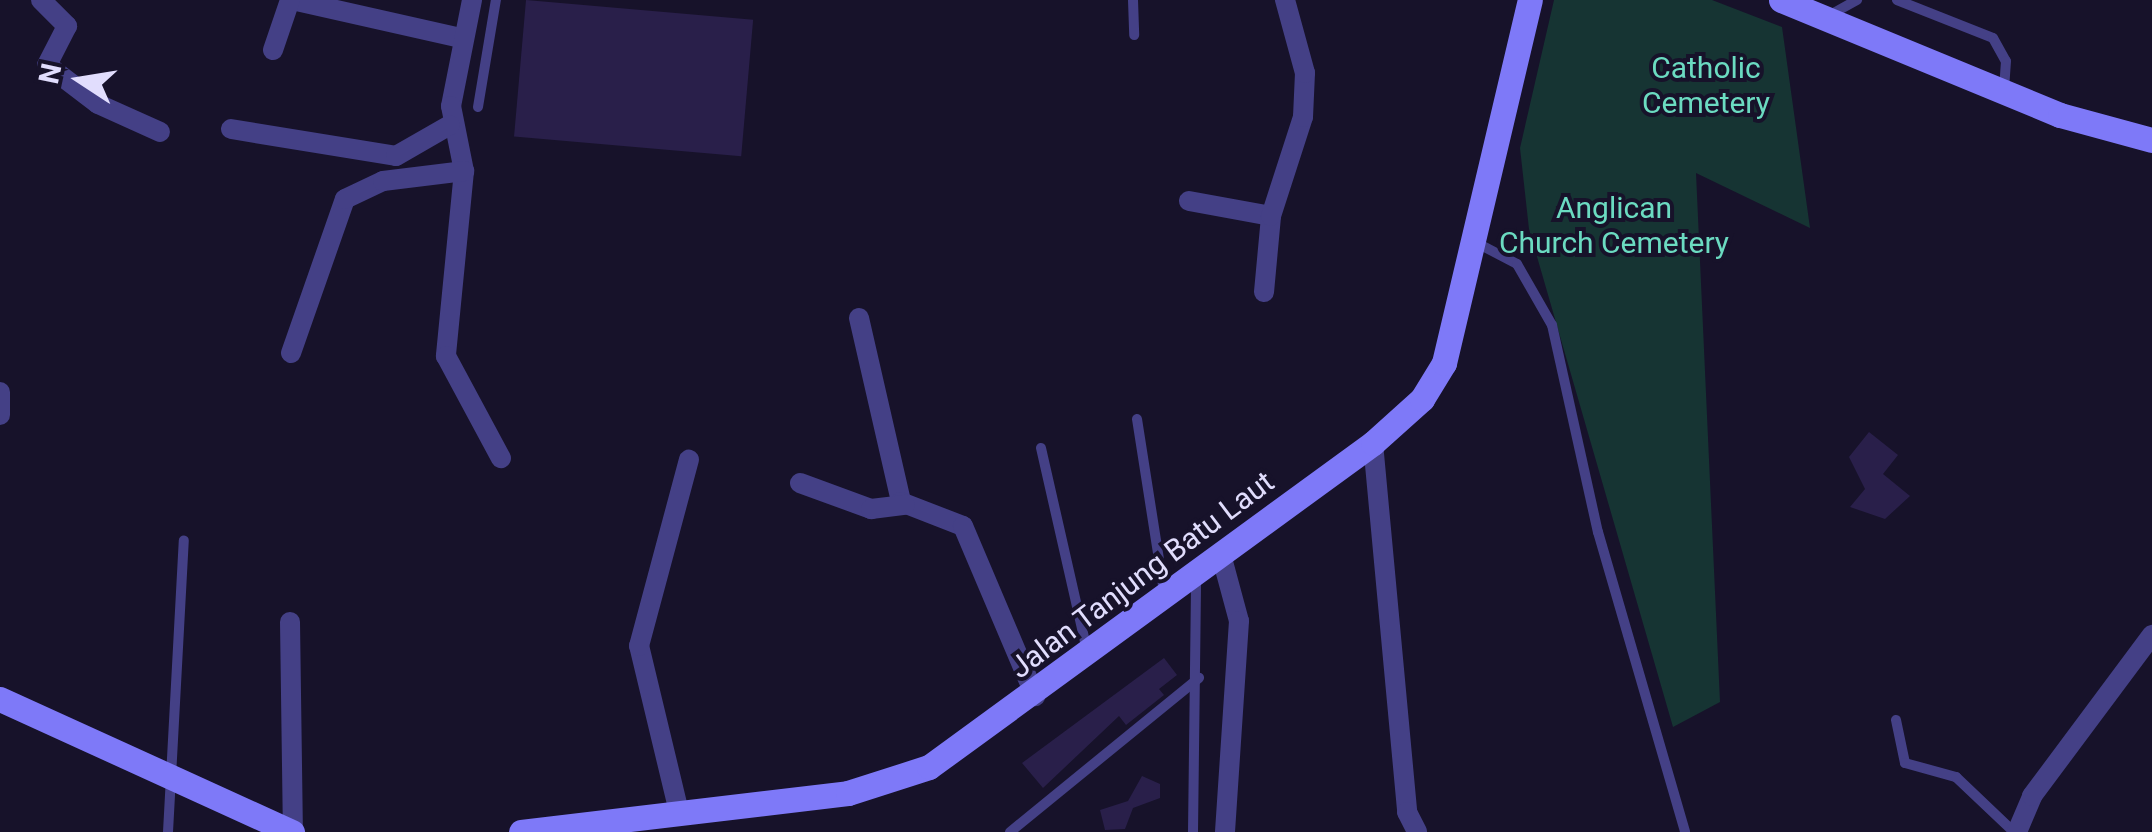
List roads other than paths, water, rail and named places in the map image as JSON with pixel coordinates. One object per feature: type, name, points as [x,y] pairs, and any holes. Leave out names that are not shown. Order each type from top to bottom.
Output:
[{"type":"street","points":[[41,0],[67,26],[47,65],[98,104],[160,132]]},
{"type":"street","points":[[273,50],[291,0],[461,38]]},
{"type":"street","points":[[472,0],[461,38],[450,125],[464,171],[446,356],[501,458]]},
{"type":"street","points":[[1264,292],[1271,216],[1303,117],[1305,74],[1285,0]]},
{"type":"street","name":"Jalan Tanjung Batu Laut","points":[[521,832],[633,826],[679,812],[900,780],[1035,696],[1373,443],[1422,399],[1444,363],[1477,243],[1524,44],[1530,0]]},
{"type":"street","name":"Jalan Tanjung Batu Laut","points":[[1524,44],[1542,0]]},
{"type":"street","points":[[1781,0],[2004,92],[2152,140]]},
{"type":"street","points":[[231,129],[396,156],[450,125]]},
{"type":"street","points":[[291,353],[345,199],[383,181],[464,171]]},
{"type":"street","points":[[1189,201],[1271,216]]},
{"type":"street","points":[[859,318],[905,506]]},
{"type":"street","points":[[0,392],[0,415]]},
{"type":"street","points":[[1373,443],[1407,812],[1417,832]]},
{"type":"street","points":[[679,812],[638,646],[689,460]]},
{"type":"street","points":[[800,483],[871,510],[905,506],[948,513],[963,526],[1035,696]]},
{"type":"street","points":[[1222,558],[1239,621],[1225,832]]},
{"type":"street","points":[[0,700],[293,832],[290,622]]},
{"type":"street","points":[[2015,832],[2032,796],[2152,635]]},
{"type":"lane","points":[[478,106],[496,0]]},
{"type":"lane","points":[[1134,0],[1134,35]]},
{"type":"lane","points":[[1825,18],[1857,0]]},
{"type":"lane","points":[[1896,0],[1993,38],[2006,61],[2004,92]]},
{"type":"lane","points":[[1477,243],[1517,264],[1552,324],[1598,532],[1685,832]]},
{"type":"lane","points":[[1137,420],[1165,598]]},
{"type":"lane","points":[[1042,448],[1088,657]]},
{"type":"lane","points":[[168,832],[184,540]]},
{"type":"lane","points":[[1193,832],[1198,678],[1196,576]]},
{"type":"lane","points":[[1010,832],[1198,678]]},
{"type":"lane","points":[[1896,720],[1905,763],[1956,778],[2015,832]]},
{"type":"park label","name":"Catholic Cemetery","points":[[1706,85]]},
{"type":"park label","name":"Anglican Church Cemetery","points":[[1614,225]]}]
